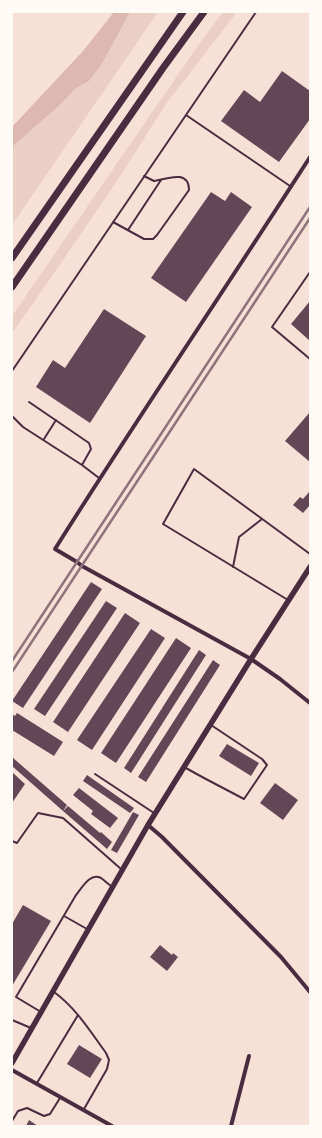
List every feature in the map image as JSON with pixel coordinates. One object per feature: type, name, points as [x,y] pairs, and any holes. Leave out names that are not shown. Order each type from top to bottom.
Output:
[{"type":"highway","points":[[12,258],[183,12]]},
{"type":"highway","points":[[12,287],[204,12]]},
{"type":"main road","points":[[12,1063],[148,825],[210,724],[310,567]]},
{"type":"street","points":[[310,157],[55,549],[82,566],[251,659],[280,679],[310,703]]},
{"type":"street","points":[[148,825],[162,837],[281,958],[310,992]]},
{"type":"street","points":[[231,1126],[249,1056]]},
{"type":"street","points":[[12,1070],[112,1126]]},
{"type":"lane","points":[[12,371],[256,12]]},
{"type":"lane","points":[[186,115],[291,187]]},
{"type":"lane","points":[[113,222],[144,239],[153,238],[157,235],[189,190],[189,185],[186,180],[181,177],[154,181],[144,176]]},
{"type":"lane","points":[[128,230],[161,180]]},
{"type":"lane","points":[[310,272],[272,327],[310,359]]},
{"type":"lane","points":[[29,402],[89,442],[91,449],[82,465]]},
{"type":"lane","points":[[12,416],[23,427],[100,478]]},
{"type":"lane","points":[[43,440],[56,420]]},
{"type":"lane","points":[[288,601],[163,524],[194,469],[310,554]]},
{"type":"lane","points":[[233,567],[238,537],[262,519]]},
{"type":"lane","points":[[184,767],[244,799],[267,765],[262,759],[210,724]]},
{"type":"lane","points":[[95,774],[155,814]]},
{"type":"lane","points":[[12,841],[17,843],[38,813],[63,818],[122,870]]},
{"type":"lane","points":[[41,1012],[16,997],[76,895],[87,881],[96,877],[100,878],[112,887]]},
{"type":"lane","points":[[64,916],[88,930]]},
{"type":"lane","points":[[53,991],[65,1000],[78,1015],[106,1053],[109,1060],[107,1069],[83,1110]]},
{"type":"lane","points":[[36,1084],[78,1015]]},
{"type":"lane","points":[[12,1020],[32,1028]]},
{"type":"lane","points":[[12,1121],[18,1111],[27,1108],[44,1116],[50,1114],[60,1097]]},
{"type":"shaded area","points":[[114,12],[130,12],[102,64],[89,81],[76,88],[61,104],[12,147],[12,127],[83,51]]},
{"type":"shaded area","points":[[130,12],[158,12],[12,225],[12,147],[61,104],[76,88],[89,81],[102,64]]},
{"type":"shaded area","points":[[223,12],[237,12],[166,104],[117,181],[12,333],[12,316],[199,44]]},
{"type":"building","points":[[282,71],[310,91],[310,119],[279,162],[221,121],[244,90],[260,102]]},
{"type":"building","points":[[211,192],[225,201],[231,192],[252,207],[186,302],[151,278]]},
{"type":"building","points":[[310,301],[310,341],[291,324]]},
{"type":"building","points":[[104,309],[146,336],[90,423],[36,387],[53,360],[65,368]]},
{"type":"building","points":[[310,412],[310,462],[285,441]]},
{"type":"building","points":[[310,491],[310,505],[303,513],[293,505],[300,497],[303,499]]},
{"type":"building","points":[[91,582],[102,589],[23,708],[12,701]]},
{"type":"building","points":[[106,601],[117,608],[45,716],[34,709]]},
{"type":"building","points":[[125,613],[140,623],[68,732],[53,722]]},
{"type":"building","points":[[151,629],[165,638],[92,750],[77,740]]},
{"type":"building","points":[[176,638],[191,648],[116,763],[101,753]]},
{"type":"building","points":[[199,650],[206,655],[131,773],[124,768]]},
{"type":"building","points":[[213,660],[220,665],[146,782],[138,777]]},
{"type":"building","points":[[17,713],[63,742],[54,756],[12,730],[12,714],[15,716]]},
{"type":"building","points":[[227,744],[259,763],[251,776],[219,756]]},
{"type":"building","points":[[12,757],[67,805],[63,811],[12,766]]},
{"type":"building","points":[[12,772],[25,784],[12,803]]},
{"type":"building","points":[[87,775],[134,808],[130,813],[83,781]]},
{"type":"building","points":[[275,783],[298,800],[283,820],[260,803]]},
{"type":"building","points":[[79,788],[118,818],[110,828],[91,814],[93,811],[73,795]]},
{"type":"building","points":[[68,806],[112,842],[107,849],[63,811]]},
{"type":"building","points":[[133,812],[139,815],[117,853],[111,850]]},
{"type":"building","points":[[23,905],[51,921],[12,986],[12,924]]},
{"type":"building","points":[[160,945],[172,955],[173,953],[178,957],[167,971],[150,957]]},
{"type":"building","points":[[79,1045],[102,1059],[90,1078],[67,1064]]},
{"type":"building","points":[[29,1120],[38,1126],[26,1126]]},
{"type":"railway","points":[[12,661],[310,207]]},
{"type":"railway","points":[[12,672],[310,218]]}]
